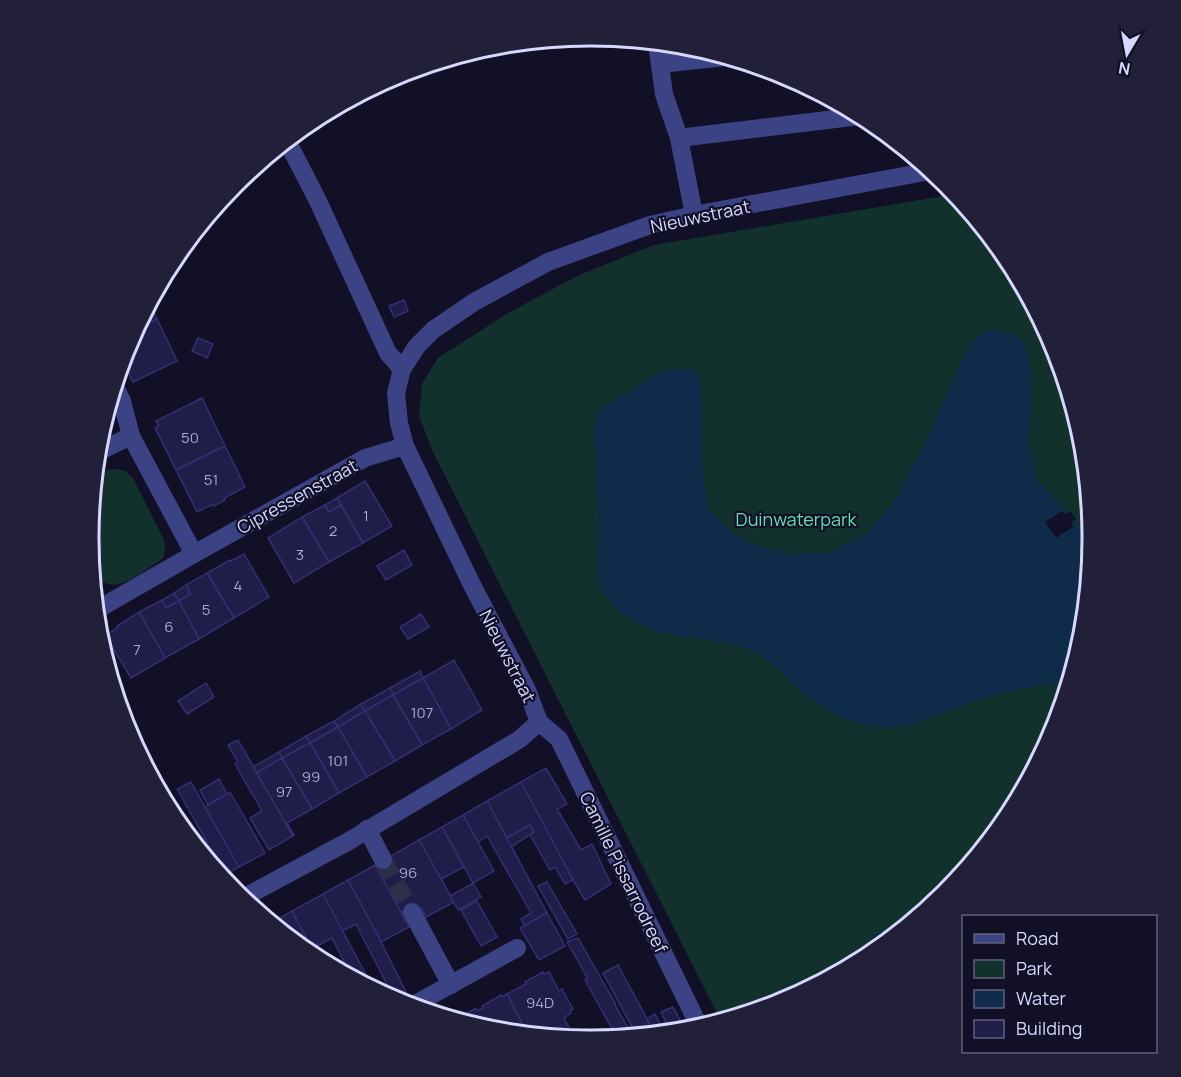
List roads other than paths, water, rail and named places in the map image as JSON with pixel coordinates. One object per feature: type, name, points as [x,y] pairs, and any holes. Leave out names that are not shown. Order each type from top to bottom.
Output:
[{"type":"street","points":[[658,52],[664,94],[679,138],[694,215]]},
{"type":"street","points":[[660,64],[702,60]]},
{"type":"street","points":[[679,138],[846,118]]},
{"type":"street","points":[[291,148],[388,352],[402,369]]},
{"type":"street","name":"Nieuwstraat","points":[[251,894],[350,841],[520,739],[539,722],[527,690],[472,585],[405,446],[399,423],[396,393],[402,369],[417,346],[432,330],[474,302],[548,262],[650,225],[919,173]]},
{"type":"street","points":[[120,397],[131,436],[194,554]]},
{"type":"street","points":[[107,448],[131,436]]},
{"type":"street","name":"Cipressenstraat","points":[[103,606],[365,458],[405,446]]},
{"type":"street","name":"Camille Pissarrodreef","points":[[539,722],[560,739],[696,1019]]},
{"type":"street","points":[[367,829],[384,860]]},
{"type":"street","points":[[412,912],[451,985]]},
{"type":"street","points":[[422,1000],[518,948]]},
{"type":"water","points":[[993,330],[1009,333],[1023,340],[1029,358],[1032,380],[1029,447],[1038,482],[1061,505],[1082,532],[1078,603],[1060,684],[1009,692],[979,700],[902,727],[873,727],[849,720],[826,709],[805,694],[771,663],[754,652],[731,644],[669,634],[649,628],[624,614],[605,595],[597,569],[599,537],[594,428],[598,411],[661,371],[692,368],[698,375],[701,392],[702,470],[708,507],[728,528],[745,541],[788,554],[829,553],[869,531],[896,498],[925,444],[965,353],[978,335]]},
{"type":"tunnel","points":[[383,860],[412,912]]},
{"type":"park label","name":"Duinwaterpark","points":[[796,519]]}]
